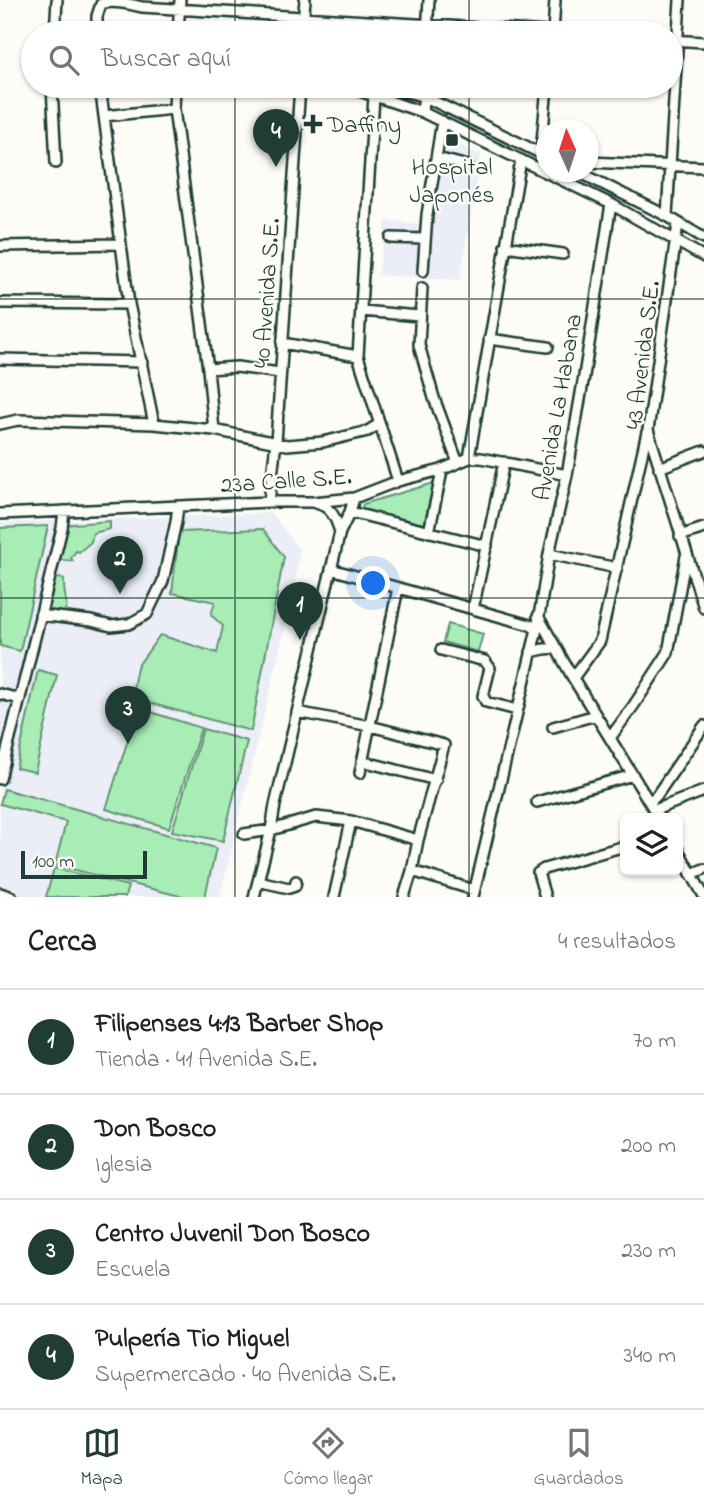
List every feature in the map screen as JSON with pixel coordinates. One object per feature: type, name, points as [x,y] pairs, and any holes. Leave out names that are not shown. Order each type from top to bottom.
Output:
[{"type":"street","points":[[55,21],[57,0]]},
{"type":"street","points":[[303,21],[305,0]]},
{"type":"street","points":[[428,21],[429,0]]},
{"type":"street","points":[[554,21],[555,0]]},
{"type":"street","points":[[677,21],[680,0]]},
{"type":"street","points":[[97,21],[100,4],[111,1],[142,7],[180,4],[344,21]]},
{"type":"street","points":[[683,41],[704,42]]},
{"type":"street","points":[[53,98],[56,163]]},
{"type":"street","points":[[102,98],[129,304],[154,424]]},
{"type":"street","points":[[174,98],[214,430]]},
{"type":"street","name":"40 Avenida S.E.","points":[[269,502],[276,442],[299,98]]},
{"type":"street","points":[[374,98],[358,356],[398,481]]},
{"type":"street","points":[[380,98],[442,121],[611,204],[704,257]]},
{"type":"street","points":[[422,112],[425,98]]},
{"type":"street","points":[[427,98],[536,150]]},
{"type":"street","points":[[544,119],[546,98]]},
{"type":"street","points":[[667,216],[673,98]]},
{"type":"street","points":[[104,116],[174,109]]},
{"type":"street","points":[[423,271],[424,239],[442,121]]},
{"type":"street","points":[[524,144],[536,137]]},
{"type":"street","points":[[437,158],[468,166]]},
{"type":"street","points":[[521,160],[469,458],[504,462],[566,475]]},
{"type":"street","points":[[599,162],[704,167]]},
{"type":"street","points":[[599,182],[704,238]]},
{"type":"street","name":"Avenida La Habana","points":[[474,893],[537,629],[584,376],[611,204]]},
{"type":"street","name":"43 Avenida S.E.","points":[[678,224],[648,430],[704,608]]},
{"type":"street","points":[[391,237],[424,239]]},
{"type":"street","points":[[0,246],[120,244]]},
{"type":"street","points":[[505,246],[563,254]]},
{"type":"street","points":[[422,288],[419,345],[434,398],[458,463]]},
{"type":"street","points":[[0,303],[129,304]]},
{"type":"street","points":[[361,311],[419,316]]},
{"type":"street","points":[[489,339],[548,347]]},
{"type":"street","points":[[282,343],[358,356]]},
{"type":"street","points":[[0,359],[142,362]]},
{"type":"street","points":[[208,369],[236,368],[280,373]]},
{"type":"street","points":[[0,424],[18,420],[154,424],[214,430],[287,445],[323,442],[368,431],[379,424]]},
{"type":"street","points":[[573,678],[600,641],[648,430]]},
{"type":"street","points":[[659,468],[704,451]]},
{"type":"street","name":"23a Calle S.E.","points":[[0,514],[313,502],[354,498],[398,481],[441,470],[469,458]]},
{"type":"street","points":[[473,609],[504,462]]},
{"type":"street","points":[[429,532],[441,470]]},
{"type":"street","points":[[254,897],[340,532],[354,498]]},
{"type":"street","points":[[313,502],[330,510],[340,532]]},
{"type":"street","points":[[40,615],[111,626],[129,624],[147,614],[163,581],[178,506]]},
{"type":"street","points":[[0,779],[64,511]]},
{"type":"street","points":[[350,512],[487,547]]},
{"type":"street","points":[[680,536],[704,528]]},
{"type":"street","points":[[549,554],[617,568]]},
{"type":"street","points":[[610,738],[668,653],[686,555]]},
{"type":"street","points":[[331,569],[537,629]]},
{"type":"street","points":[[360,773],[398,588]]},
{"type":"street","points":[[538,616],[655,810]]},
{"type":"street","points":[[531,652],[556,648]]},
{"type":"street","points":[[440,650],[485,662],[490,668],[483,696],[486,702],[517,710]]},
{"type":"street","points":[[0,694],[20,699]]},
{"type":"street","points":[[297,712],[370,726],[444,745],[404,897]]},
{"type":"street","points":[[553,727],[596,715]]},
{"type":"street","points":[[655,810],[657,795],[704,726]]},
{"type":"street","points":[[362,761],[436,780]]},
{"type":"street","points":[[537,802],[633,775]]},
{"type":"street","points":[[655,810],[704,791]]},
{"type":"street","points":[[244,834],[271,830],[316,817],[351,821],[418,840]]},
{"type":"street","points":[[334,897],[351,821]]},
{"type":"street","points":[[545,897],[538,873],[544,869],[620,847]]},
{"type":"street","points":[[683,859],[704,896]]},
{"type":"street","points":[[691,874],[704,869]]},
{"type":"street","points":[[412,871],[474,893]]},
{"type":"street","points":[[258,881],[289,888],[295,886],[296,881]]},
{"type":"street","points":[[0,893],[12,897]]},
{"type":"shaded area","points":[[435,133],[481,155],[460,280],[378,275],[387,220],[420,224]]},
{"type":"shaded area","points":[[271,513],[300,550],[294,590],[220,897],[0,897],[0,523]]},
{"type":"green space","points":[[434,483],[424,524],[361,510],[363,504]]},
{"type":"green space","points":[[110,521],[110,529],[93,533],[91,542],[79,552],[76,551],[71,558],[73,561],[59,560],[62,525]]},
{"type":"green space","points":[[48,526],[20,651],[0,646],[0,528]]},
{"type":"green space","points":[[263,529],[284,557],[251,731],[131,698],[137,667],[160,635],[217,653],[223,626],[211,615],[215,602],[172,593],[179,532]]},
{"type":"green space","points":[[52,577],[64,579],[66,610],[62,615],[43,612]]},
{"type":"green space","points":[[448,624],[483,634],[478,652],[443,642]]},
{"type":"green space","points":[[38,670],[57,675],[35,772],[16,768]]},
{"type":"green space","points":[[138,708],[201,728],[169,828],[106,809]]},
{"type":"green space","points":[[203,729],[247,741],[223,841],[172,831]]},
{"type":"green space","points":[[4,789],[216,848],[205,897],[184,897],[55,865],[66,822],[0,804]]},
{"type":"green space","points":[[54,868],[128,886],[125,897],[46,897]]},
{"type":"place","name":"Daffiny","points":[[313,124]]},
{"type":"place","name":"Hospital Japonés","points":[[452,140]]},
{"type":"place","name":"Pulpería Tio Miguel","points":[[276,167]]},
{"type":"place","name":"Don Bosco","points":[[120,594]]},
{"type":"place","name":"Filipenses 4:13 Barber Shop","points":[[300,640]]},
{"type":"place","name":"Centro Juvenil Don Bosco","points":[[128,744]]}]
